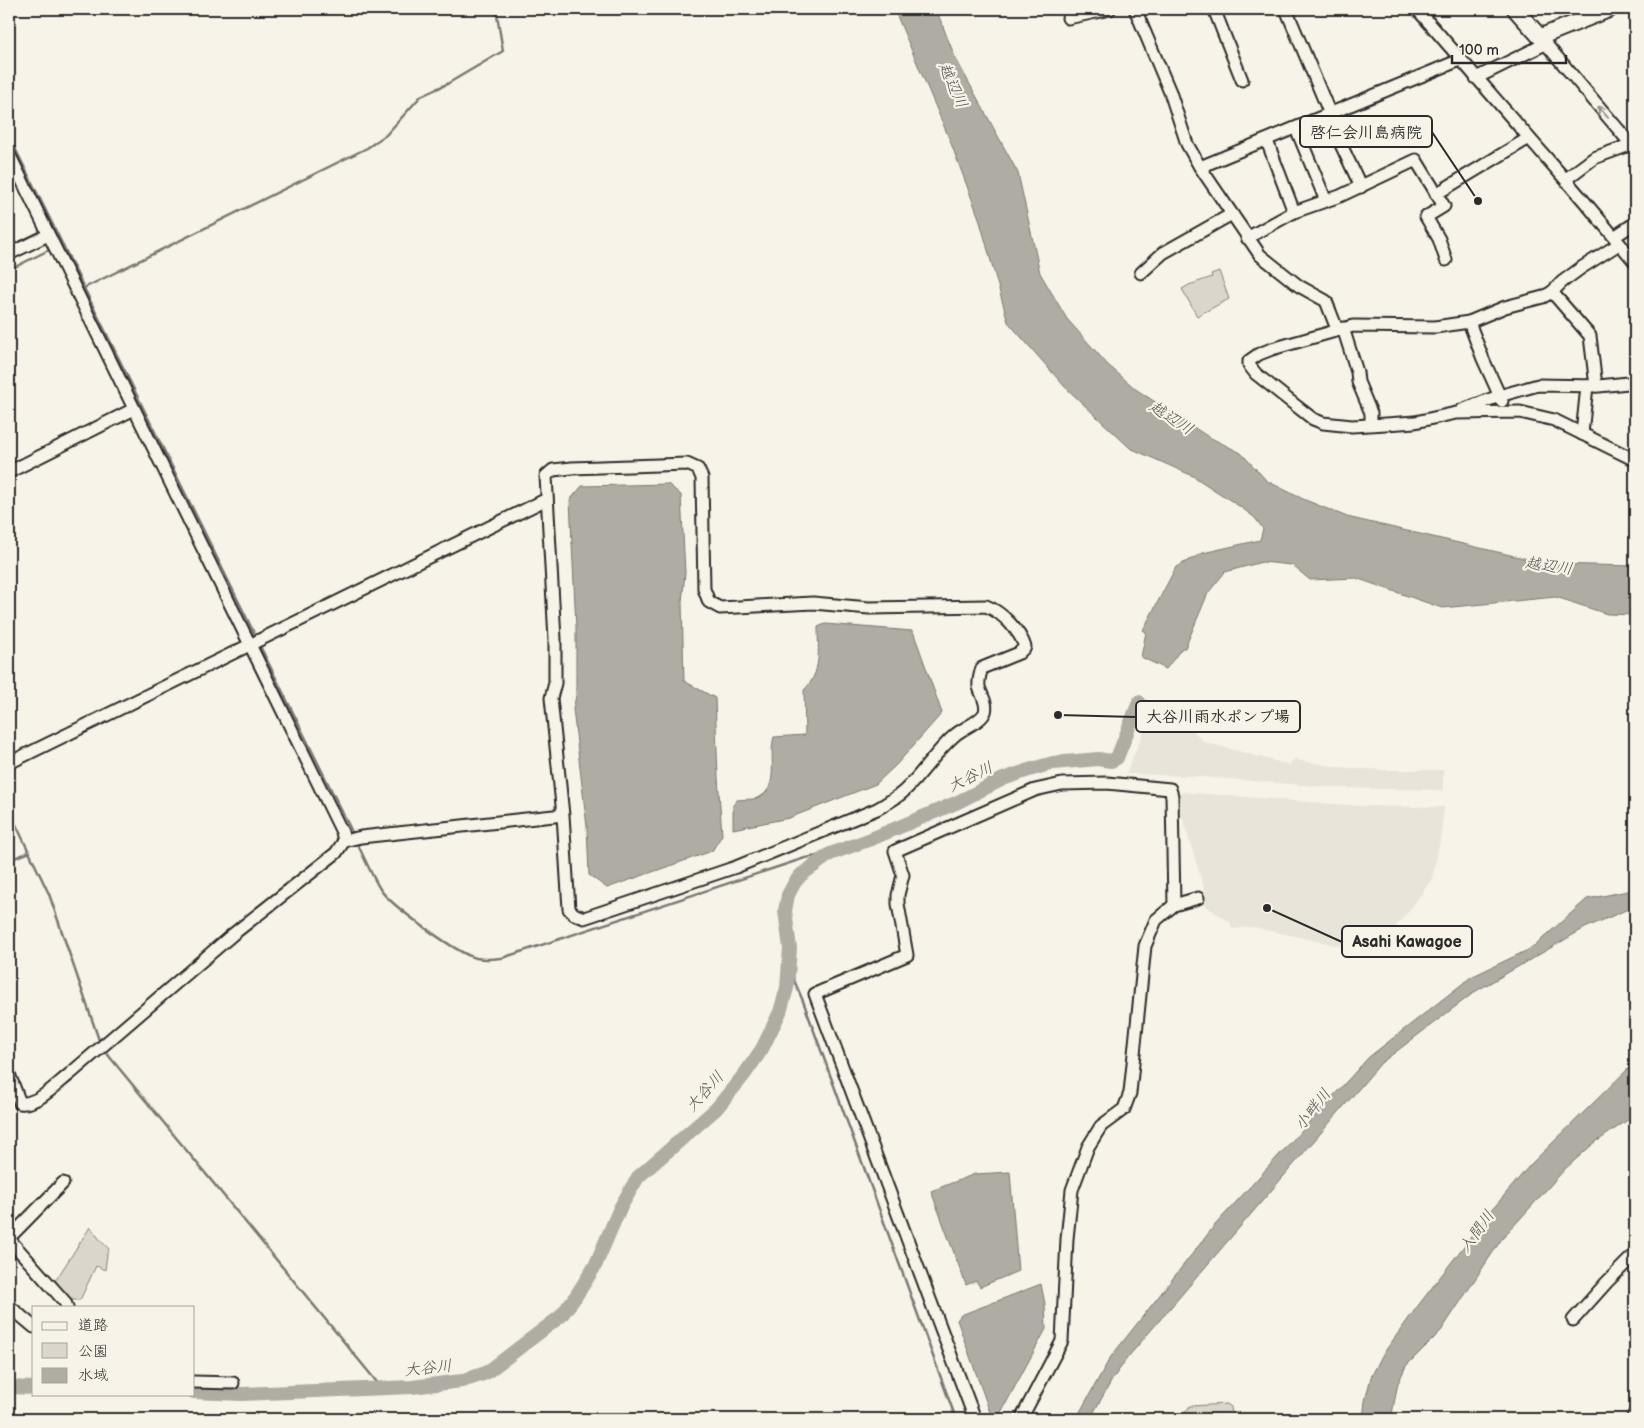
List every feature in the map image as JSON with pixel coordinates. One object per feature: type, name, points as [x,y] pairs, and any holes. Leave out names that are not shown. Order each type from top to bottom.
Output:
[{"type":"main road","points":[[1515,9],[1542,40],[1610,9]]},
{"type":"street","points":[[1068,18],[1110,9]]},
{"type":"street","points":[[1135,9],[1170,92],[1187,144],[1247,238],[1260,255],[1299,286],[1326,301],[1340,328],[1357,372],[1358,382],[1371,413],[1371,424]]},
{"type":"street","points":[[1214,9],[1242,80]]},
{"type":"street","points":[[1286,9],[1328,115],[1361,187]]},
{"type":"street","points":[[1417,9],[1635,262]]},
{"type":"street","points":[[1476,78],[1542,40],[1634,146],[1594,158],[1566,180]]},
{"type":"street","points":[[1200,166],[1460,60]]},
{"type":"street","points":[[1296,128],[1326,201]]},
{"type":"street","points":[[1436,194],[1529,138]]},
{"type":"street","points":[[1266,140],[1294,212]]},
{"type":"street","points":[[9,154],[342,832],[344,841]]},
{"type":"street","points":[[1247,238],[1294,212],[1361,187],[1416,160],[1444,206],[1426,217],[1438,239],[1446,260]]},
{"type":"street","points":[[1141,273],[1163,253],[1232,214]]},
{"type":"street","points":[[1635,223],[1616,241],[1562,282],[1552,292],[1543,297],[1504,307],[1468,322],[1435,327],[1361,325],[1340,328],[1272,349],[1253,358],[1249,361],[1248,366],[1313,419],[1335,425],[1414,422],[1456,413],[1499,396],[1538,385],[1592,386],[1628,383],[1635,386]]},
{"type":"street","points":[[9,254],[48,235]]},
{"type":"street","points":[[1552,292],[1590,336],[1592,386],[1582,434]]},
{"type":"street","points":[[1468,322],[1499,396],[1508,412]]},
{"type":"street","points":[[9,472],[134,409]]},
{"type":"street","points":[[1456,413],[1520,412],[1542,416],[1633,457]]},
{"type":"street","points":[[687,464],[698,469],[702,478],[704,589],[709,602],[720,608],[813,603],[869,608],[986,606],[993,608],[1005,619],[1017,632],[1025,647],[1019,653],[982,668],[979,677],[980,688],[985,698],[986,711],[980,720],[965,727],[950,740],[903,792],[877,809],[736,867],[584,918],[574,914],[569,909],[563,815],[551,698],[554,683],[554,640],[546,476],[553,470],[687,464]]},
{"type":"street","points":[[9,763],[547,499]]},
{"type":"street","points":[[975,1419],[815,994],[907,955],[898,904],[903,875],[895,851],[1035,790],[1062,784],[1107,783],[1170,789],[1172,796],[1174,904]]},
{"type":"street","points":[[9,1074],[20,1103],[26,1104],[44,1094],[71,1074],[232,935],[336,853],[344,841],[361,837],[563,815]]},
{"type":"street","points":[[1021,1419],[1062,1341],[1067,1239],[1072,1190],[1088,1147],[1101,1126],[1124,1109],[1130,1093],[1145,946],[1156,920],[1174,904],[1198,898]]},
{"type":"street","points":[[63,1183],[9,1238],[67,1306]]},
{"type":"street","points":[[1573,1320],[1635,1254]]},
{"type":"street","points":[[9,1306],[32,1326]]},
{"type":"street","points":[[195,1382],[232,1383]]},
{"type":"street","points":[[1632,1419],[1635,1413]]},
{"type":"shaded area","points":[[1148,714],[1192,729],[1204,742],[1290,765],[1295,758],[1301,761],[1337,767],[1383,770],[1443,770],[1443,790],[1339,788],[1190,776],[1126,774],[1143,733],[1140,731]]},
{"type":"shaded area","points":[[1182,792],[1360,806],[1444,807],[1440,841],[1432,879],[1399,923],[1367,952],[1252,927],[1232,929],[1230,922],[1201,903],[1204,888],[1176,797]]},
{"type":"green space","points":[[1219,271],[1229,299],[1197,316],[1182,289],[1212,277],[1211,274]]},
{"type":"green space","points":[[90,1227],[109,1249],[105,1270],[96,1266],[80,1300],[66,1300],[52,1286]]},
{"type":"green space","points":[[1227,1404],[1231,1407],[1232,1415],[1228,1415],[1228,1419],[1194,1419],[1185,1415],[1190,1406]]},
{"type":"water","name":"越辺川","points":[[894,9],[936,9],[955,57],[1018,173],[1040,273],[1067,319],[1108,365],[1137,390],[1207,436],[1241,453],[1267,481],[1303,499],[1347,517],[1549,564],[1635,566],[1635,615],[1607,614],[1556,597],[1442,608],[1356,578],[1310,580],[1292,565],[1262,562],[1225,572],[1208,593],[1185,648],[1182,648],[1166,669],[1141,657],[1146,632],[1143,630],[1176,567],[1203,553],[1260,540],[1263,529],[1255,518],[1242,508],[1193,476],[1130,448],[1065,387],[1008,322],[979,218],[949,138]]},
{"type":"water","points":[[668,484],[681,495],[685,573],[682,602],[684,681],[715,698],[722,835],[712,851],[607,888],[589,875],[587,827],[573,709],[576,696],[576,627],[570,500],[582,486]]},
{"type":"water","points":[[825,624],[913,631],[942,713],[897,764],[876,784],[789,818],[733,829],[733,805],[737,800],[757,798],[769,788],[774,737],[805,735],[804,690],[814,676],[818,661],[818,627]]},
{"type":"water","points":[[1635,887],[1635,906],[1585,928],[1476,991],[1381,1063],[1128,1357],[1112,1380],[1090,1419],[1076,1419],[1110,1358],[1215,1225],[1369,1057],[1471,977],[1532,948],[1587,899],[1633,890]]},
{"type":"water","name":"入間川","points":[[1635,1062],[1635,1115],[1593,1144],[1565,1169],[1501,1240],[1441,1331],[1406,1366],[1398,1383],[1391,1419],[1363,1419],[1371,1377],[1383,1354],[1417,1307],[1491,1211],[1530,1165]]},
{"type":"water","points":[[1010,1172],[1018,1271],[980,1287],[976,1281],[966,1285],[931,1191],[975,1174]]},
{"type":"water","points":[[1041,1284],[1045,1304],[1046,1329],[998,1418],[992,1418],[957,1320],[961,1315]]},
{"type":"waterway","points":[[84,288],[367,148],[386,135],[421,96],[447,84],[503,51],[496,9]]},
{"type":"waterway","points":[[9,136],[257,639]]},
{"type":"waterway","points":[[9,270],[51,249]]},
{"type":"waterway","points":[[259,644],[354,836]]},
{"type":"waterway","name":"大谷川","points":[[195,1392],[242,1394],[412,1387],[462,1381],[486,1373],[561,1316],[595,1266],[620,1208],[638,1177],[716,1109],[744,1075],[762,1049],[780,1012],[787,988],[790,948],[785,911],[788,895],[801,875],[830,854],[871,839],[958,802],[1003,779],[1053,763],[1098,759],[1111,761],[1117,758],[1139,702]]},
{"type":"waterway","points":[[9,810],[49,894],[100,1043]]},
{"type":"waterway","points":[[356,841],[380,889],[396,906],[455,948],[467,955],[486,959],[502,958],[805,858],[830,854]]},
{"type":"waterway","points":[[9,860],[30,852]]},
{"type":"waterway","points":[[790,971],[803,1001],[956,1419]]},
{"type":"waterway","points":[[104,1050],[381,1387]]},
{"type":"waterway","name":"大谷川","points":[[9,1387],[32,1388]]},
{"type":"place","name":"啓仁会川島病院","points":[[1478,201]]},
{"type":"place","name":"大谷川雨水ポンプ場","points":[[1058,715]]},
{"type":"place","name":"Asahi Kawagoe","points":[[1267,908]]},
{"type":"water label","name":"小畔川","points":[[1312,1109]]}]
